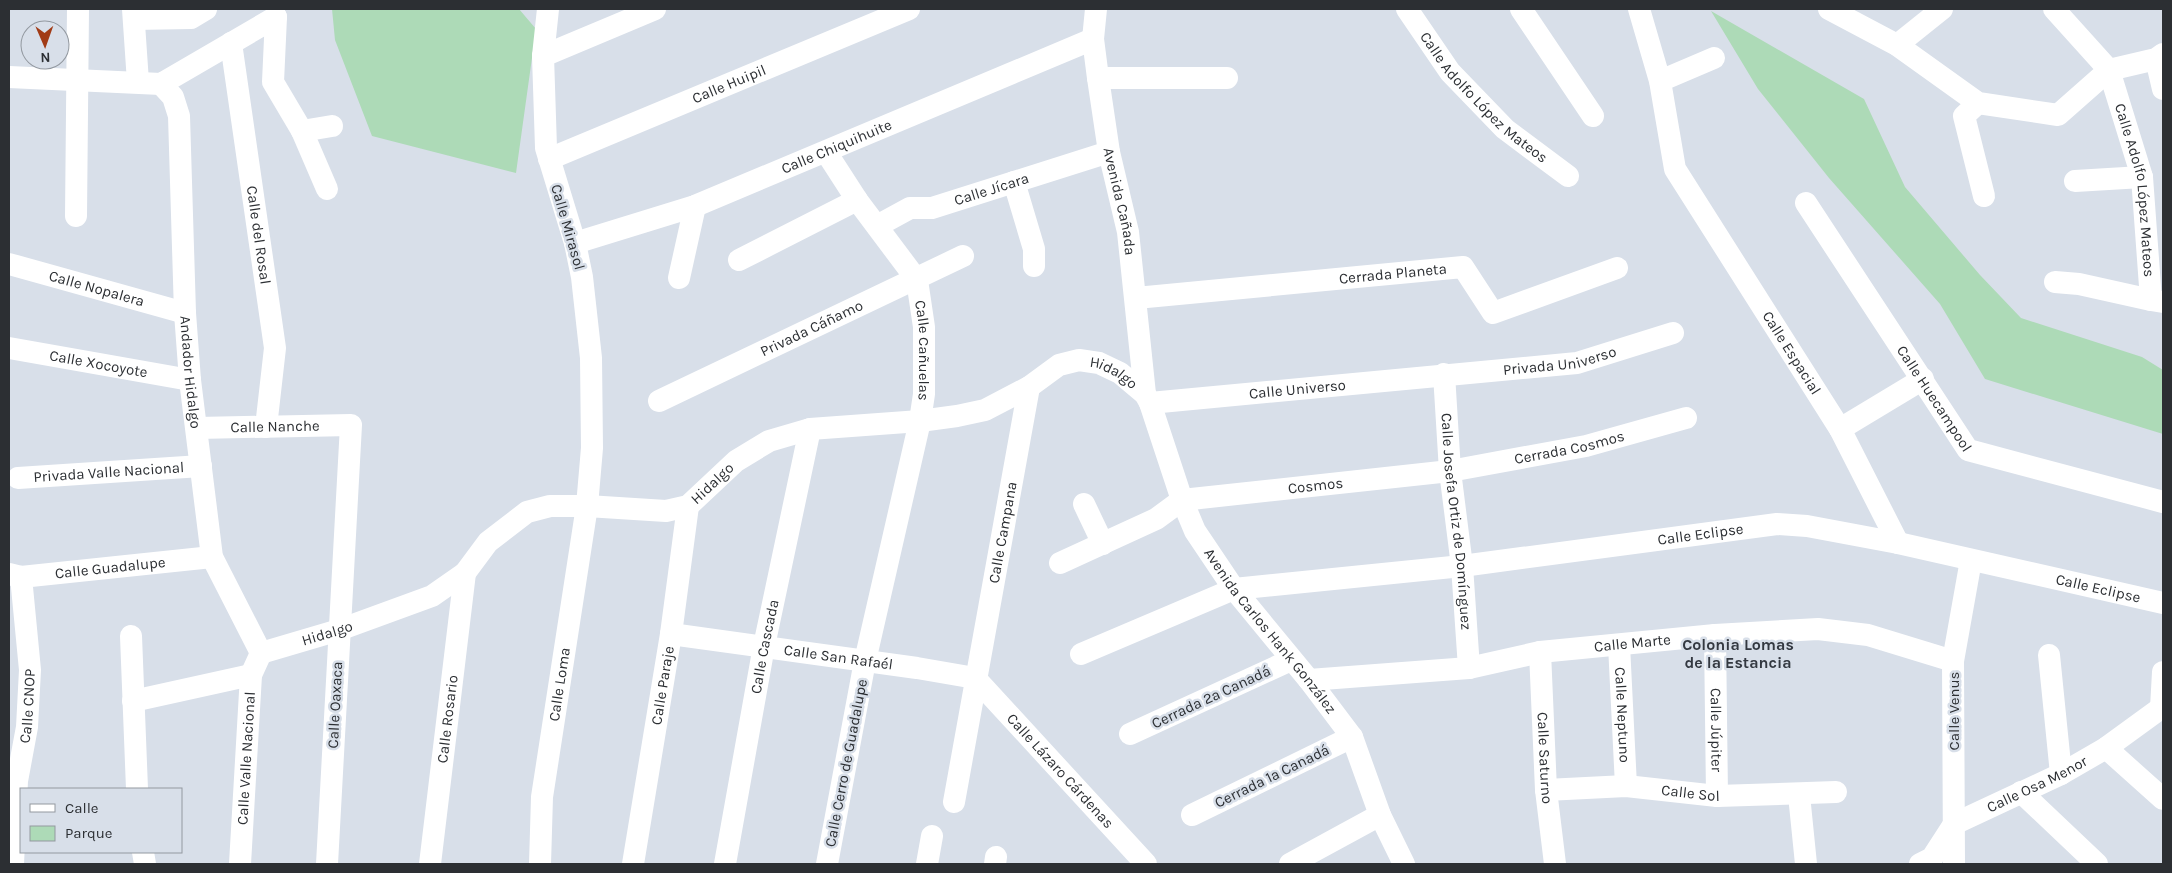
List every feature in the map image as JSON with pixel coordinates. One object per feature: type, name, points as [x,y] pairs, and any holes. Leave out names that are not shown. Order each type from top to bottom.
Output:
[{"type":"street","points":[[76,216],[78,9]]},
{"type":"street","points":[[138,82],[134,14],[191,18],[206,9]]},
{"type":"street","name":"Calle Mirasol","points":[[548,9],[543,56],[546,148],[575,243],[582,278],[591,358],[592,448],[587,506]]},
{"type":"street","points":[[543,56],[655,9]]},
{"type":"street","name":"Calle Huipil","points":[[549,159],[909,9]]},
{"type":"street","name":"Avenida Cañada","points":[[1096,9],[1094,39],[1098,78],[1110,152],[1128,232],[1148,398]]},
{"type":"street","name":"Calle Adolfo López Mateos","points":[[1407,9],[1450,72],[1505,129],[1568,176]]},
{"type":"street","points":[[1521,9],[1593,116]]},
{"type":"street","points":[[1639,9],[1660,81],[1714,58]]},
{"type":"street","points":[[1828,9],[1897,45],[1978,103],[2058,115],[2109,70],[2160,56],[2163,89]]},
{"type":"street","points":[[1897,45],[1942,9]]},
{"type":"street","points":[[2054,9],[2109,70]]},
{"type":"street","points":[[9,77],[161,84],[276,17],[273,82],[302,131],[327,189]]},
{"type":"street","name":"Calle Chiquihuite","points":[[575,243],[695,206],[1094,39]]},
{"type":"street","name":"Calle del Rosal","points":[[231,43],[275,348],[266,427]]},
{"type":"street","name":"Calle Adolfo López Mateos","points":[[2109,70],[2142,177],[2157,301]]},
{"type":"street","points":[[1098,78],[1227,78]]},
{"type":"street","name":"Calle Espacial","points":[[1660,81],[1675,169],[1840,429],[1898,543]]},
{"type":"street","name":"Andador Hidalgo","points":[[161,84],[173,97],[179,116],[185,313],[190,380],[212,557],[261,653]]},
{"type":"street","points":[[1978,103],[1964,116],[1984,196]]},
{"type":"street","points":[[302,131],[332,126]]},
{"type":"street","name":"Calle Cañuelas","points":[[826,152],[857,200],[917,280],[924,327],[924,394],[920,421],[865,661]]},
{"type":"street","name":"Calle Jícara","points":[[877,226],[910,208],[932,208],[1110,152]]},
{"type":"street","points":[[2075,181],[2142,177]]},
{"type":"street","points":[[1014,182],[1034,249],[1034,266]]},
{"type":"street","points":[[739,260],[857,200]]},
{"type":"street","name":"Calle Huecampool","points":[[1806,203],[1968,450],[2163,502]]},
{"type":"street","points":[[679,278],[695,206]]},
{"type":"street","name":"Privada Cáñamo","points":[[659,400],[917,280],[963,256]]},
{"type":"street","name":"Calle Nopalera","points":[[9,264],[185,313]]},
{"type":"street","name":"Cerrada Planeta","points":[[1136,298],[1463,267],[1494,313],[1617,268]]},
{"type":"street","points":[[2055,282],[2080,284],[2157,301]]},
{"type":"street","name":"Privada Universo","points":[[1444,374],[1577,363],[1673,332]]},
{"type":"street","name":"Calle Xocoyote","points":[[9,348],[190,380]]},
{"type":"street","name":"Hidalgo","points":[[261,653],[339,630],[432,596],[465,573],[488,542],[527,512],[550,506],[587,506],[666,511],[688,506],[736,461],[769,441],[810,429],[920,421],[985,410],[1029,387],[1059,365],[1078,360],[1099,363],[1120,373],[1148,398]]},
{"type":"street","name":"Calle Universo","points":[[1148,398],[1444,374]]},
{"type":"street","name":"Calle Josefa Ortiz de Domínguez","points":[[1444,374],[1450,471],[1462,566],[1469,668]]},
{"type":"street","points":[[1840,429],[1923,379]]},
{"type":"street","name":"Calle Campana","points":[[954,802],[1029,387]]},
{"type":"street","name":"Avenida Carlos Hank González","points":[[1148,398],[1182,500],[1195,532],[1234,589],[1309,680],[1352,738],[1380,815],[1404,864]]},
{"type":"street","name":"Cerrada Cosmos","points":[[1450,471],[1586,446],[1686,418]]},
{"type":"street","name":"Calle Nanche","points":[[197,428],[351,425]]},
{"type":"street","name":"Calle Oaxaca","points":[[327,864],[351,425]]},
{"type":"street","name":"Calle Cascada","points":[[725,864],[764,646],[810,429]]},
{"type":"street","name":"Privada Valle Nacional","points":[[18,478],[201,466]]},
{"type":"street","name":"Cosmos","points":[[1182,500],[1450,471]]},
{"type":"street","points":[[1060,564],[1156,519],[1182,500]]},
{"type":"street","points":[[1084,504],[1103,544]]},
{"type":"street","name":"Calle Loma","points":[[540,864],[542,798],[587,506]]},
{"type":"street","name":"Calle Paraje","points":[[633,864],[671,634],[688,506]]},
{"type":"street","name":"Calle Eclipse","points":[[1081,654],[1234,589],[1462,566],[1778,524],[1807,526],[1898,543],[2163,603]]},
{"type":"street","name":"Calle Guadalupe","points":[[15,575],[212,557]]},
{"type":"street","name":"Calle Venus","points":[[1954,864],[1953,661],[1970,560]]},
{"type":"street","name":"Calle Rosario","points":[[430,864],[465,573]]},
{"type":"street","name":"Calle CNOP","points":[[13,864],[13,781],[28,727],[19,667],[15,575]]},
{"type":"street","name":"Calle Marte","points":[[1309,680],[1469,668],[1540,652],[1715,635],[1818,629],[1868,635],[1953,661]]},
{"type":"street","name":"Calle San Rafaél","points":[[671,634],[975,678]]},
{"type":"street","name":"Calle Júpiter","points":[[1715,635],[1717,796]]},
{"type":"street","points":[[130,636],[137,788]]},
{"type":"street","name":"Calle Neptuno","points":[[1619,645],[1626,786]]},
{"type":"street","name":"Calle Saturno","points":[[1540,652],[1546,790],[1555,864]]},
{"type":"street","name":"Calle Valle Nacional","points":[[240,864],[251,675],[261,653]]},
{"type":"street","points":[[2049,655],[2062,774]]},
{"type":"street","name":"Cerrada 2ª Canadá","points":[[1130,734],[1291,660]]},
{"type":"street","name":"Calle Cerro de Guadalupe","points":[[827,864],[865,661]]},
{"type":"street","points":[[2162,708],[2163,672]]},
{"type":"street","points":[[133,701],[251,675]]},
{"type":"street","name":"Calle Lázaro Cárdenas","points":[[975,678],[1146,864]]},
{"type":"street","name":"Calle Osa Menor","points":[[1954,824],[2062,774],[2106,748],[2162,708]]},
{"type":"street","name":"Cerrada 1ª Canadá","points":[[1192,815],[1352,738]]},
{"type":"street","points":[[2106,748],[2163,799]]},
{"type":"street","name":"Calle Sol","points":[[1546,790],[1626,786],[1717,796],[1799,795],[1836,792]]},
{"type":"street","points":[[2020,792],[2097,864]]},
{"type":"street","points":[[1799,795],[1806,864]]},
{"type":"street","points":[[1290,864],[1380,815]]},
{"type":"street","points":[[1920,864],[1932,858],[1954,824]]},
{"type":"street","points":[[927,864],[932,836]]},
{"type":"green space","points":[[332,9],[519,9],[536,29],[516,173],[372,136],[335,40]]},
{"type":"green space","points":[[1711,11],[1864,99],[1905,187],[1980,275],[2021,318],[2142,357],[2163,370],[2163,434],[1985,379],[1940,304],[1829,178],[1758,89]]},
{"type":"district","name":"Colonia Lomas de la Estancia","points":[[1738,653]]}]
